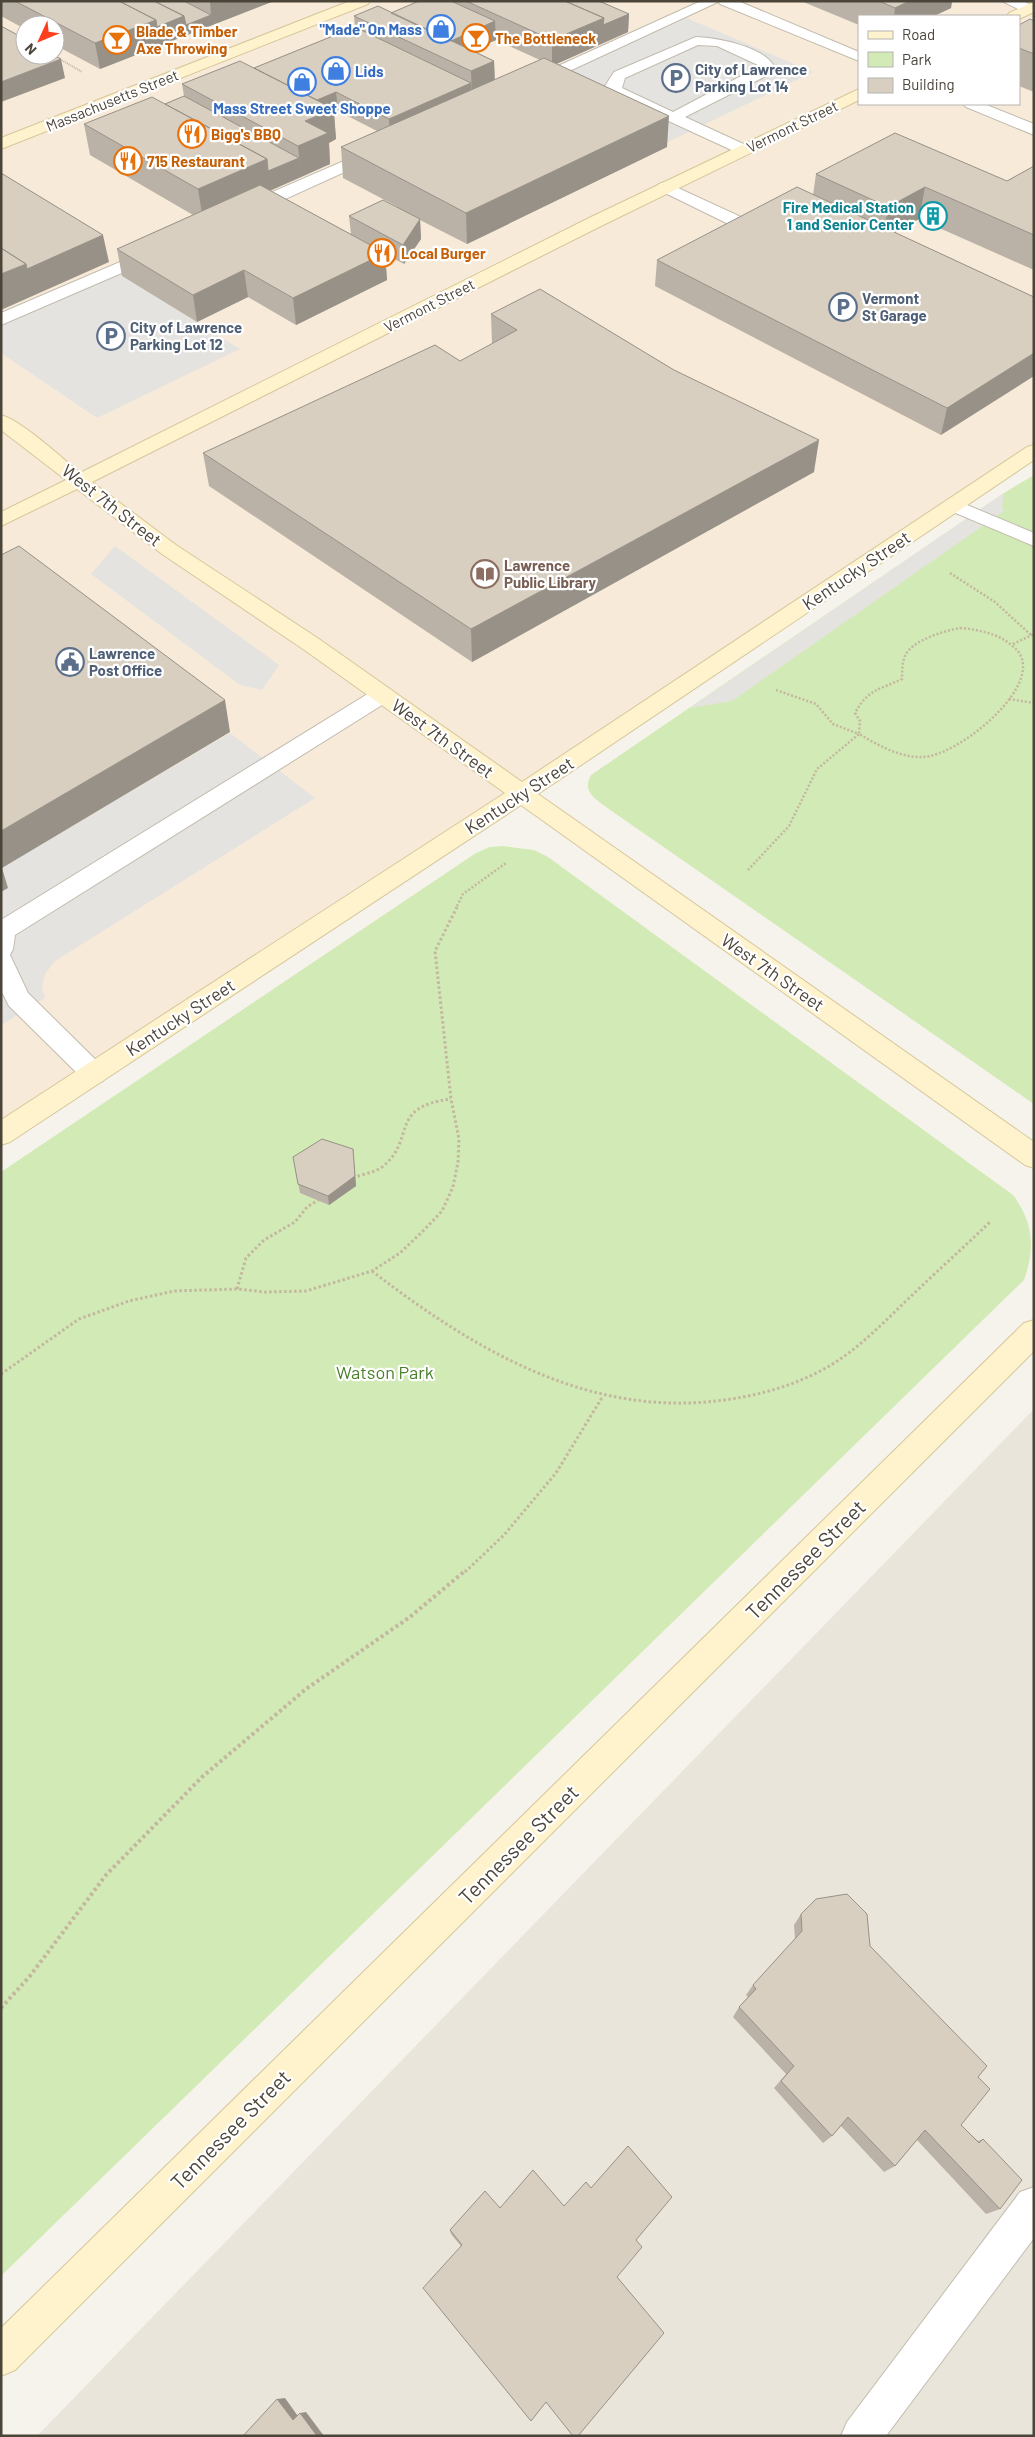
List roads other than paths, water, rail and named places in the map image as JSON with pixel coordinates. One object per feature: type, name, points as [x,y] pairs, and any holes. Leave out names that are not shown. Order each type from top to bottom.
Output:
[{"type":"street","name":"Massachusetts Street","points":[[1,144],[362,1]]},
{"type":"street","points":[[518,89],[713,1]]},
{"type":"street","points":[[725,1],[858,57]]},
{"type":"street","points":[[1009,1],[1031,7]]},
{"type":"street","points":[[1016,15],[1031,7]]},
{"type":"street","points":[[674,117],[765,71],[767,66],[764,61],[719,42],[696,41],[619,75],[613,86],[615,91],[744,150]]},
{"type":"street","name":"Vermont Street","points":[[1,520],[666,187],[858,94]]},
{"type":"street","points":[[973,105],[1034,130]]},
{"type":"street","points":[[228,219],[391,146]]},
{"type":"street","points":[[666,187],[759,232]]},
{"type":"street","points":[[1,320],[173,243]]},
{"type":"street","name":"West 7th Street","points":[[1,421],[43,450],[122,516],[216,583],[312,644],[1034,1157]]},
{"type":"street","name":"Kentucky Street","points":[[1,1134],[521,794],[1034,451]]},
{"type":"street","points":[[953,504],[1034,540]]},
{"type":"street","points":[[1,949],[3,931],[382,695]]},
{"type":"street","points":[[1,962],[18,1000],[94,1074]]},
{"type":"street","name":"Tennessee Street","points":[[1,2356],[1034,1332]]},
{"type":"street","points":[[861,2436],[1034,2206]]},
{"type":"place","name":"\"Made\" On Mass","points":[[441,29]]},
{"type":"place","name":"The Bottleneck","points":[[476,38]]},
{"type":"place","name":"Blade & Timber Axe Throwing","points":[[117,40]]},
{"type":"place","name":"Lids","points":[[336,71]]},
{"type":"place","name":"City of Lawrence Parking Lot 14","points":[[676,78]]},
{"type":"place","name":"Mass Street Sweet Shoppe","points":[[302,82]]},
{"type":"place","name":"Bigg's BBQ","points":[[192,134]]},
{"type":"place","name":"715 Restaurant","points":[[128,161]]},
{"type":"place","name":"Fire Medical Station 1 and Senior Center","points":[[933,216]]},
{"type":"place","name":"Local Burger","points":[[382,253]]},
{"type":"place","name":"Vermont St Garage","points":[[843,307]]},
{"type":"place","name":"City of Lawrence Parking Lot 12","points":[[111,336]]},
{"type":"place","name":"Lawrence Public Library","points":[[485,574]]},
{"type":"place","name":"Lawrence Post Office","points":[[70,662]]},
{"type":"park label","name":"Watson Park","points":[[385,1372]]}]
